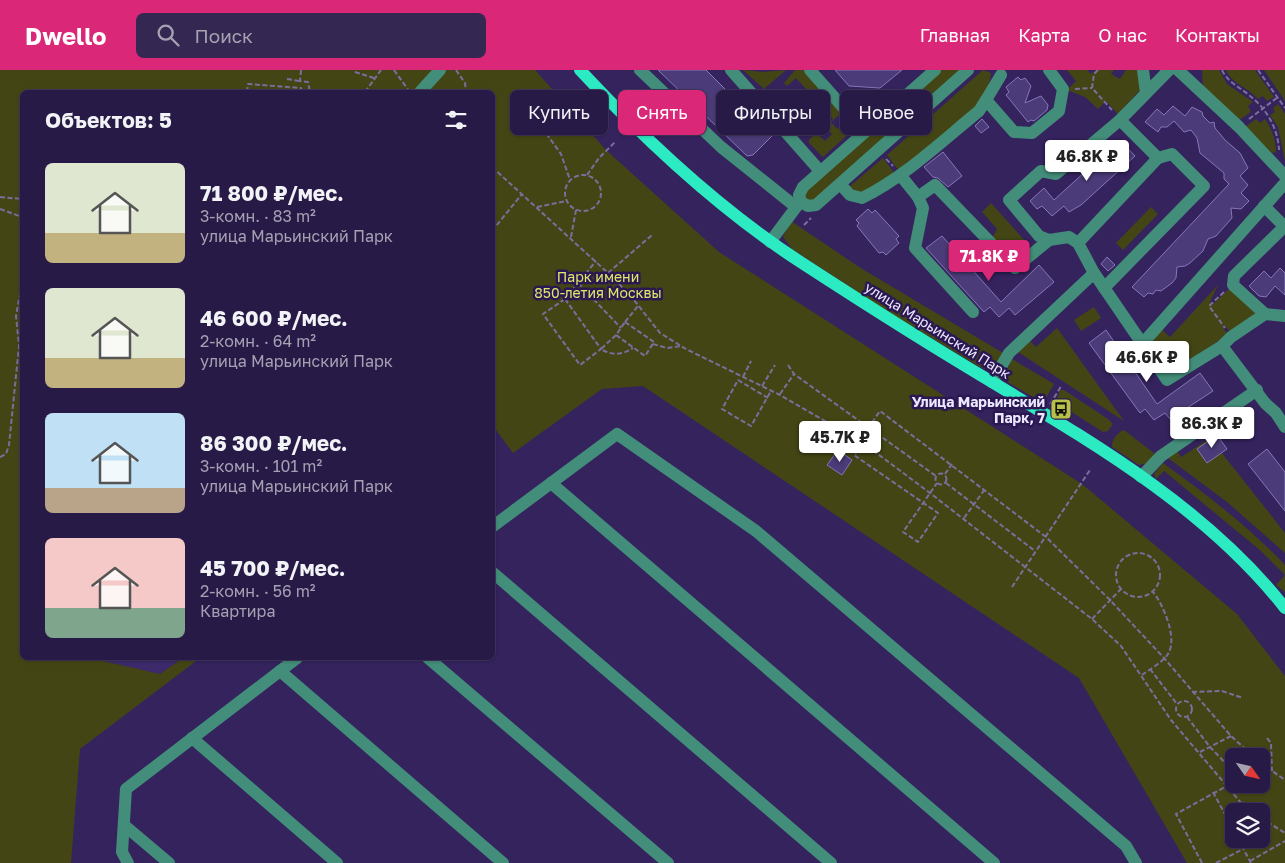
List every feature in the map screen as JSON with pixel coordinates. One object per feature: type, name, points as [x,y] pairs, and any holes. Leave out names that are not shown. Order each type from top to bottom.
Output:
[{"type":"main road","name":"улица Марьинский Парк","points":[[586,72],[618,108]]},
{"type":"main road","name":"улица Марьинский Парк","points":[[644,135],[701,187],[770,242],[992,382],[1034,406],[1141,477],[1228,547],[1285,606]]},
{"type":"lane","points":[[422,90],[440,70]]},
{"type":"lane","points":[[640,70],[660,90]]},
{"type":"lane","points":[[732,70],[820,171]]},
{"type":"lane","points":[[810,70],[840,104]]},
{"type":"lane","points":[[912,90],[935,70]]},
{"type":"lane","points":[[706,133],[721,147],[798,204],[816,205],[968,70]]},
{"type":"lane","points":[[986,100],[1014,132],[1032,133],[1059,111],[1063,89],[1049,70]]},
{"type":"lane","points":[[1143,70],[1146,93]]},
{"type":"lane","points":[[1169,70],[1121,120],[1056,174],[1041,172],[1009,200],[1039,236],[1049,240],[1069,237],[1078,243],[1094,273],[1167,380],[1265,314]]},
{"type":"lane","points":[[1178,70],[1239,127],[1285,176]]},
{"type":"lane","points":[[840,184],[850,195],[862,198],[901,176],[979,111],[1002,72]]},
{"type":"lane","points":[[1121,120],[1158,158]]},
{"type":"lane","points":[[770,242],[798,204],[798,195],[803,187],[862,135]]},
{"type":"lane","points":[[1078,243],[1158,158],[1172,154],[1204,186],[1104,288]]},
{"type":"lane","points":[[901,176],[918,197],[923,208],[915,248],[973,312]]},
{"type":"lane","points":[[1143,343],[1285,183]]},
{"type":"lane","points":[[918,197],[935,185],[1015,268],[1049,240]]},
{"type":"lane","points":[[1264,206],[1285,227],[1234,276],[1233,285],[1265,314],[1285,316]]},
{"type":"lane","points":[[992,382],[1009,353],[1094,273]]},
{"type":"lane","points":[[1227,341],[1264,403],[1276,413],[1285,427]]},
{"type":"lane","points":[[1141,477],[1161,456],[1257,390]]},
{"type":"lane","points":[[495,525],[617,434],[756,531],[1126,846],[1136,863]]},
{"type":"lane","points":[[551,483],[994,863]]},
{"type":"lane","points":[[495,575],[831,863]]},
{"type":"lane","points":[[128,863],[122,852],[126,789],[294,660]]},
{"type":"lane","points":[[430,660],[668,863]]},
{"type":"lane","points":[[280,671],[503,863]]},
{"type":"lane","points":[[192,738],[337,863]]},
{"type":"lane","points":[[124,825],[169,863]]},
{"type":"path","points":[[300,81],[301,70]]},
{"type":"path","points":[[366,90],[381,70]]},
{"type":"path","points":[[394,70],[409,90]]},
{"type":"path","points":[[456,70],[466,83],[466,90]]},
{"type":"path","points":[[1092,88],[1094,74],[1098,70]]},
{"type":"path","points":[[1222,70],[1230,82],[1251,96],[1263,109],[1276,130],[1279,155]]},
{"type":"path","points":[[1258,70],[1285,108]]},
{"type":"path","points":[[355,72],[374,78]]},
{"type":"path","points":[[287,79],[308,82],[310,90]]},
{"type":"path","points":[[247,90],[248,84],[301,88],[301,90]]},
{"type":"path","points":[[1063,89],[1092,88],[1121,120]]},
{"type":"path","points":[[1239,127],[1278,97]]},
{"type":"path","points":[[547,135],[561,154],[570,180]]},
{"type":"path","points":[[587,175],[599,158],[616,141]]},
{"type":"path","points":[[495,170],[596,261],[660,333],[681,346],[780,395],[859,441],[930,492],[1092,619],[1121,646],[1171,720],[1225,784]]},
{"type":"path","points":[[580,174],[587,175],[599,184],[601,196],[596,206],[591,209],[576,210],[566,201],[564,190],[570,180],[580,174]]},
{"type":"path","points":[[495,227],[522,194]]},
{"type":"path","points":[[0,197],[20,199]]},
{"type":"path","points":[[537,207],[566,201]]},
{"type":"path","points":[[0,209],[20,216]]},
{"type":"path","points":[[571,237],[576,210]]},
{"type":"path","points":[[608,273],[652,235]]},
{"type":"path","points":[[596,261],[565,299],[543,314],[580,365],[602,349],[616,335],[638,306]]},
{"type":"path","points":[[578,283],[621,328]]},
{"type":"path","points":[[1227,341],[1209,306],[1233,285]]},
{"type":"path","points":[[0,457],[6,454],[9,445],[19,346],[16,316],[20,294]]},
{"type":"path","points":[[565,299],[602,349],[611,354],[620,354],[634,348]]},
{"type":"path","points":[[625,322],[654,342],[653,344],[667,348],[681,346]]},
{"type":"path","points":[[616,335],[645,356],[653,344]]},
{"type":"path","points":[[751,362],[722,408],[752,426],[772,391]]},
{"type":"path","points":[[762,386],[775,365]]},
{"type":"path","points":[[788,365],[794,374],[869,426],[936,476],[937,483],[930,492],[924,502],[903,532],[918,542],[938,513],[924,502],[854,455],[863,444]]},
{"type":"path","points":[[780,395],[794,374]]},
{"type":"path","points":[[738,380],[768,398]]},
{"type":"path","points":[[859,441],[880,411],[1046,537],[1110,600],[1164,658],[1196,698],[1244,748]]},
{"type":"path","points":[[936,476],[944,474],[952,464]]},
{"type":"path","points":[[1012,587],[1090,470]]},
{"type":"path","points":[[944,474],[946,483]]},
{"type":"path","points":[[937,483],[942,485],[946,483]]},
{"type":"path","points":[[946,483],[1036,551]]},
{"type":"path","points":[[964,518],[985,489]]},
{"type":"path","points":[[1143,554],[1156,562],[1160,568],[1159,584],[1154,592],[1136,598],[1129,596],[1121,590],[1116,580],[1118,566],[1128,555],[1143,554]]},
{"type":"path","points":[[1092,619],[1121,590]]},
{"type":"path","points":[[1142,675],[1164,658],[1169,652],[1171,644],[1169,626],[1159,599],[1154,592]]},
{"type":"path","points":[[1150,669],[1177,704],[1178,714]]},
{"type":"path","points":[[1192,692],[1222,691],[1243,698]]},
{"type":"path","points":[[1190,703],[1196,698]]},
{"type":"path","points":[[1177,704],[1182,701],[1190,703]]},
{"type":"path","points":[[1187,717],[1192,710],[1190,703]]},
{"type":"path","points":[[1171,720],[1178,714]]},
{"type":"path","points":[[1178,714],[1187,717],[1210,747],[1225,763]]},
{"type":"path","points":[[1199,753],[1231,736]]},
{"type":"path","points":[[1267,738],[1271,743],[1272,771],[1285,780]]},
{"type":"path","points":[[1202,863],[1176,814],[1225,787]]},
{"type":"path","points":[[1213,792],[1225,814]]},
{"type":"path","points":[[1233,793],[1241,803]]},
{"type":"path","points":[[1270,824],[1285,833]]},
{"type":"path","points":[[1216,863],[1243,849],[1250,862],[1285,840]]},
{"type":"shaded area","points":[[99,660],[180,660],[160,674]]},
{"type":"green space","name":"Парк имени 850-летия Москвы","points":[[0,70],[535,70],[553,90],[510,90],[510,135],[593,135],[606,150],[719,252],[1082,484],[1237,614],[1285,676],[1285,863],[1187,863],[1079,678],[643,386],[602,389],[513,453],[495,429],[495,90],[20,90],[20,660],[99,660],[160,674],[180,660],[197,660],[80,749],[71,863],[0,863]]},
{"type":"green space","points":[[743,70],[763,72],[786,70],[764,89]]},
{"type":"green space","points":[[795,70],[803,70],[822,90],[807,90],[796,78],[787,86],[784,83]]},
{"type":"green space","points":[[940,70],[962,70],[932,97],[932,90],[918,90]]},
{"type":"green space","points":[[983,70],[991,73],[988,87],[980,101],[968,114],[954,128],[899,171],[887,155],[910,135],[932,135],[932,115]]},
{"type":"green space","points":[[1067,70],[1087,70],[1091,74],[1096,70],[1114,70],[1111,74],[1120,79],[1126,70],[1138,70],[1140,90],[1118,114],[1106,101],[1098,109],[1085,97],[1067,90],[1076,81]]},
{"type":"green space","points":[[1202,70],[1219,70],[1227,84],[1253,102],[1248,106],[1251,112],[1238,121],[1203,86]]},
{"type":"green space","points":[[1226,70],[1255,70],[1274,97],[1267,101],[1263,96],[1258,99],[1232,79]]},
{"type":"green space","points":[[1264,70],[1285,70],[1285,101]]},
{"type":"green space","points":[[830,98],[840,109],[839,115],[831,122],[837,129],[840,127],[840,135],[847,135],[823,157],[809,143],[809,140],[814,135],[818,135],[825,141],[832,134],[830,132],[830,122],[833,119],[830,116]]},
{"type":"green space","points":[[1278,104],[1285,114],[1285,161],[1278,127],[1270,115],[1275,112],[1273,108]]},
{"type":"green space","points":[[1256,119],[1260,123],[1265,119],[1272,131],[1276,152],[1272,153],[1245,127]]},
{"type":"green space","points":[[868,135],[890,135],[818,200],[808,203],[803,193]]},
{"type":"green space","points":[[883,158],[895,174],[862,195],[849,187]]},
{"type":"green space","points":[[991,203],[1026,242],[1008,258],[991,240],[997,229],[982,212]]},
{"type":"green space","points":[[1151,207],[1158,214],[1123,250],[1116,243]]},
{"type":"green space","points":[[791,221],[859,267],[1003,353],[996,364],[986,369],[980,367],[890,313],[792,249],[783,237]]},
{"type":"green space","points":[[1218,285],[1210,302],[1212,305],[1230,288],[1256,314],[1231,333],[1224,325],[1222,326],[1228,335],[1171,371],[1168,371],[1151,347],[1152,340],[1162,330],[1170,337]]},
{"type":"green space","points":[[1094,307],[1101,318],[1081,331],[1074,320]]},
{"type":"green space","points":[[1057,328],[1124,421],[1018,352],[1030,341],[1036,347]]},
{"type":"green space","points":[[1012,359],[1054,384],[1043,403],[1006,381],[1007,370]]},
{"type":"green space","points":[[1060,390],[1064,390],[1108,419],[1113,424],[1108,431],[1103,432],[1056,402]]},
{"type":"green space","points":[[1124,430],[1155,454],[1148,463],[1139,465],[1112,447],[1115,437]]},
{"type":"green space","points":[[1210,438],[1285,533],[1285,553],[1227,502],[1168,458],[1175,448],[1181,457]]},
{"type":"green space","points":[[1163,463],[1257,537],[1285,565],[1285,575],[1261,551],[1164,471],[1156,479],[1154,474]]},
{"type":"green space","points":[[1285,575],[1285,592],[1276,585]]},
{"type":"building","points":[[658,70],[706,70],[726,90],[716,90],[716,126],[706,116],[706,90],[679,90]]},
{"type":"building","points":[[835,70],[902,70],[880,88],[849,86]]},
{"type":"building","points":[[1018,77],[1021,80],[1025,78],[1031,86],[1025,103],[1041,96],[1048,105],[1047,110],[1034,121],[1028,122],[1006,95],[1009,92],[1006,87]]},
{"type":"building","points":[[1173,106],[1185,116],[1192,107],[1202,112],[1203,116],[1210,123],[1214,122],[1215,128],[1225,140],[1240,153],[1248,168],[1240,176],[1248,185],[1241,193],[1249,201],[1241,209],[1231,208],[1232,218],[1216,236],[1208,239],[1203,251],[1190,263],[1177,267],[1176,278],[1172,283],[1161,291],[1156,290],[1153,294],[1148,293],[1144,297],[1132,287],[1229,184],[1224,179],[1224,173],[1200,153],[1197,138],[1191,130],[1184,132],[1174,121],[1167,127],[1161,127],[1158,132],[1145,122],[1157,109],[1164,115]]},
{"type":"building","points":[[982,119],[989,127],[981,133],[975,126]]},
{"type":"building","points":[[725,135],[772,136],[753,155],[747,156]]},
{"type":"building","points":[[1120,140],[1135,156],[1081,205],[1069,212],[1064,206],[1052,216],[1042,206],[1037,209],[1030,201],[1044,188],[1054,200]]},
{"type":"building","points":[[943,152],[962,176],[948,187],[938,178],[933,177],[924,167]]},
{"type":"building","points":[[868,209],[872,213],[875,210],[899,236],[896,239],[899,243],[886,255],[883,252],[879,253],[857,226],[859,223],[856,220]]},
{"type":"building","points":[[942,236],[1001,302],[1039,265],[1054,282],[1015,315],[1009,308],[999,317],[990,307],[984,312],[926,248]]},
{"type":"building","points":[[1107,257],[1115,265],[1108,271],[1101,264]]},
{"type":"building","points":[[1280,268],[1285,273],[1285,295],[1275,286],[1266,297],[1259,296],[1249,286],[1264,271],[1271,278]]},
{"type":"building","points":[[1106,330],[1157,404],[1200,373],[1213,391],[1170,419],[1165,413],[1154,420],[1145,409],[1140,413],[1089,343]]},
{"type":"building","points":[[1217,435],[1227,449],[1207,463],[1197,449]]},
{"type":"building","points":[[1267,449],[1285,472],[1285,511],[1248,464]]},
{"type":"building","points":[[838,450],[852,460],[842,475],[827,465]]},
{"type":"place","name":"Улица Марьинский Парк, 7","points":[[1061,409]]}]
